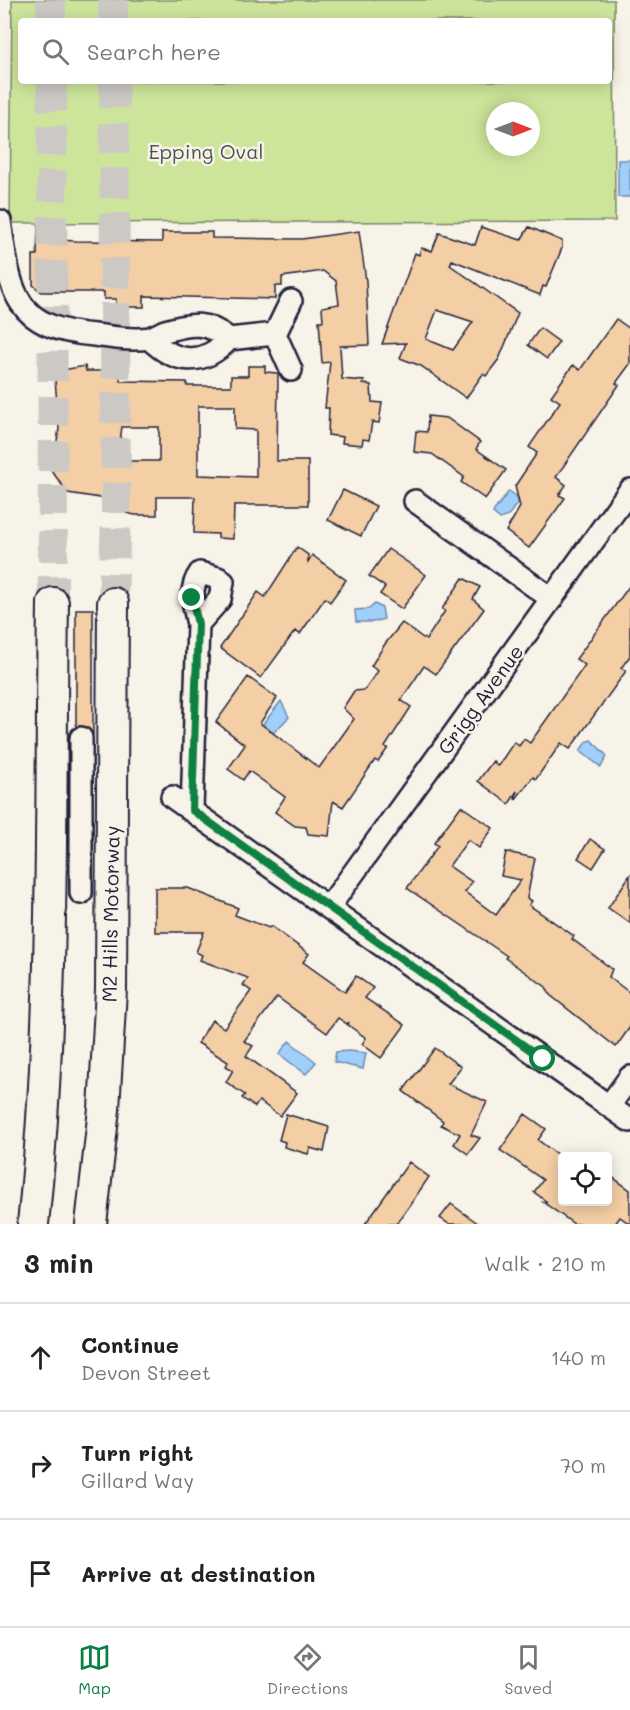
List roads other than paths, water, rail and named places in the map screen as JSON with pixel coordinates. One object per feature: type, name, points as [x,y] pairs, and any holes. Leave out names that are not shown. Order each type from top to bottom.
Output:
[{"type":"highway","points":[[33,1224],[40,1156],[47,1038],[53,603]]},
{"type":"highway","name":"M2 Hills Motorway","points":[[90,1224],[104,1109],[111,990],[113,603]]},
{"type":"street","points":[[0,220],[8,271],[18,300],[30,315],[43,325],[69,333],[149,338],[166,331],[203,325],[214,327],[229,339]]},
{"type":"street","points":[[291,301],[275,334],[291,370]]},
{"type":"street","points":[[149,338],[165,354],[199,359],[219,350],[229,339],[275,334]]},
{"type":"street","name":"Grigg Avenue","points":[[329,907],[630,490]]},
{"type":"street","points":[[415,501],[552,599]]},
{"type":"street","points":[[192,810],[198,624]]},
{"type":"street","points":[[81,738],[81,893]]},
{"type":"street","points":[[172,797],[630,1121]]},
{"type":"street","points":[[49,894],[111,891]]},
{"type":"street","points":[[609,1106],[630,1077]]},
{"type":"water","points":[[618,160],[630,160],[630,197],[618,197]]},
{"type":"water","points":[[509,491],[516,496],[518,502],[508,516],[500,519],[493,513]]},
{"type":"water","points":[[375,604],[382,608],[384,619],[374,622],[356,622],[355,610],[369,609]]},
{"type":"water","points":[[281,701],[289,717],[272,734],[261,727]]},
{"type":"water","points":[[591,740],[607,756],[601,767],[580,751],[586,742]]},
{"type":"water","points":[[289,1041],[316,1062],[306,1074],[279,1054]]},
{"type":"water","points":[[336,1052],[366,1053],[363,1069],[334,1062]]},
{"type":"tunnel","points":[[51,0],[51,18]]},
{"type":"tunnel","points":[[113,0],[113,18]]},
{"type":"tunnel","points":[[52,84],[53,603]]},
{"type":"tunnel","points":[[113,603],[116,517],[114,84]]},
{"type":"park label","name":"Epping Oval","points":[[206,151]]}]
